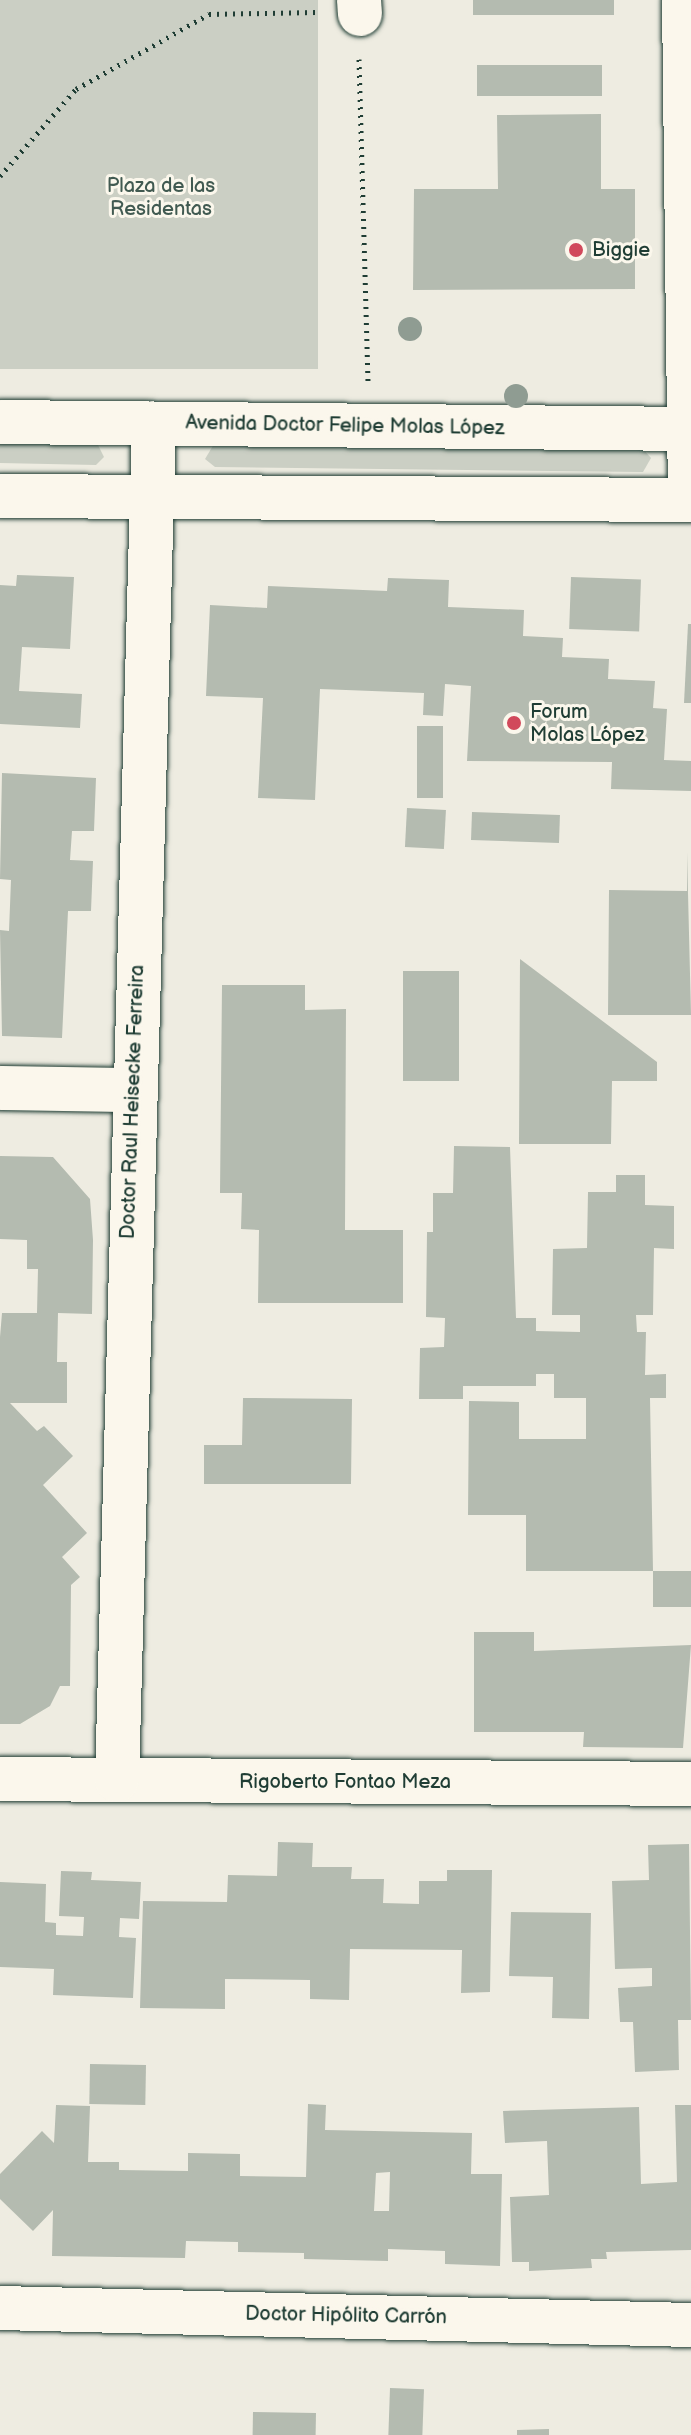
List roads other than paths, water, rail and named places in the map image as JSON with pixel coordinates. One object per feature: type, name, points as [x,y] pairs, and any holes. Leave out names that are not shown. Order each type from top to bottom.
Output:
[{"type":"street","points":[[0,496],[690,500],[684,0]]},
{"type":"street","name":"Avenida Doctor Felipe Molas López","points":[[0,422],[690,429]]},
{"type":"street","name":"Doctor Raul Heisecke Ferreira","points":[[117,1780],[132,1090],[154,424]]},
{"type":"street","points":[[0,1088],[132,1090]]},
{"type":"street","name":"Rigoberto Fontao Meza","points":[[0,1779],[691,1784]]},
{"type":"street","name":"Doctor Hipólito Carrón","points":[[0,2308],[691,2325]]},
{"type":"place","name":"Biggie","points":[[576,250]]},
{"type":"place","name":"Forum Molas López","points":[[514,723]]},
{"type":"park label","name":"Plaza de las Residentas","points":[[161,198]]}]
